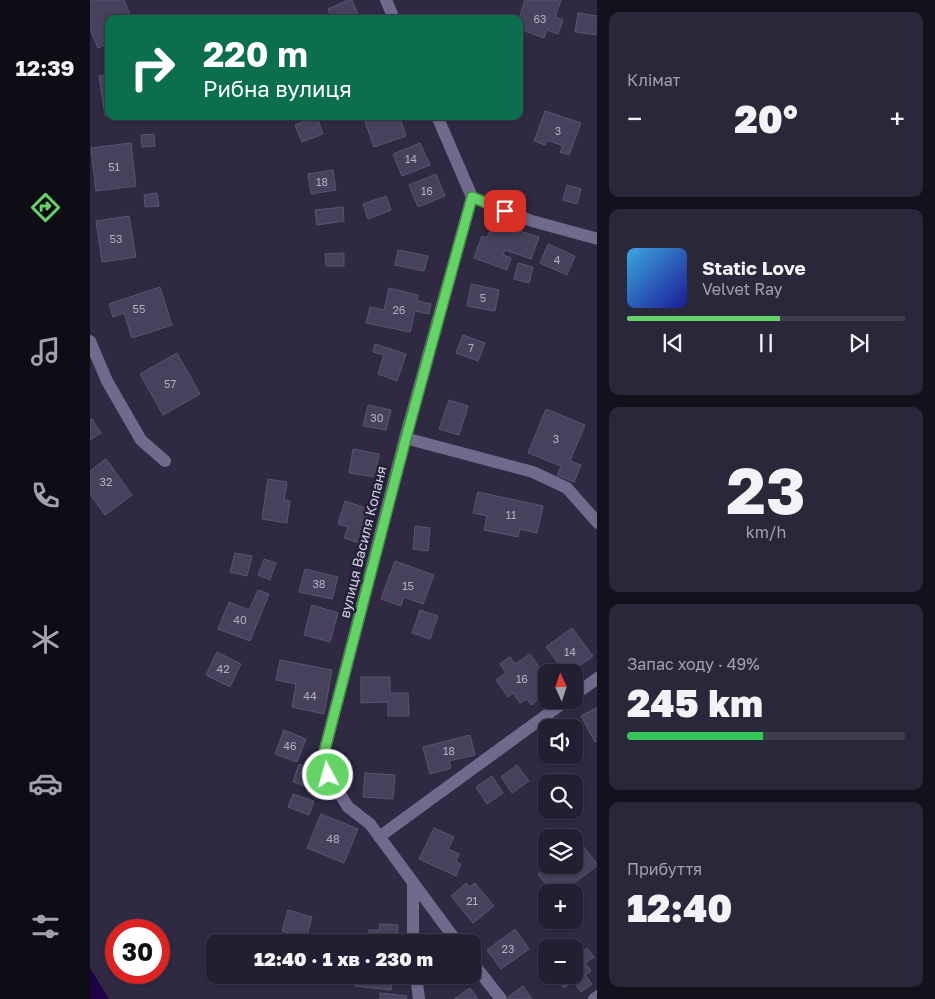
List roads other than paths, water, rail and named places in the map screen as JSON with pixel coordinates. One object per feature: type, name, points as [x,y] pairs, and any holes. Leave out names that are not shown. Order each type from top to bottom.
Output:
[{"type":"street","points":[[386,0],[392,15]]},
{"type":"street","points":[[439,120],[472,197],[532,221],[597,239]]},
{"type":"street","name":"вулиця Василя Копаня","points":[[451,934],[370,824],[348,807],[328,775],[324,753],[406,438],[472,197]]},
{"type":"street","points":[[90,341],[107,381],[132,426],[141,440],[165,462]]},
{"type":"street","points":[[406,438],[533,472],[567,488],[597,522]]},
{"type":"street","points":[[583,689],[597,679]]},
{"type":"street","points":[[380,837],[555,709]]},
{"type":"street","points":[[413,885],[413,934]]},
{"type":"street","points":[[481,973],[501,999]]},
{"type":"street","points":[[417,984],[419,999]]}]
